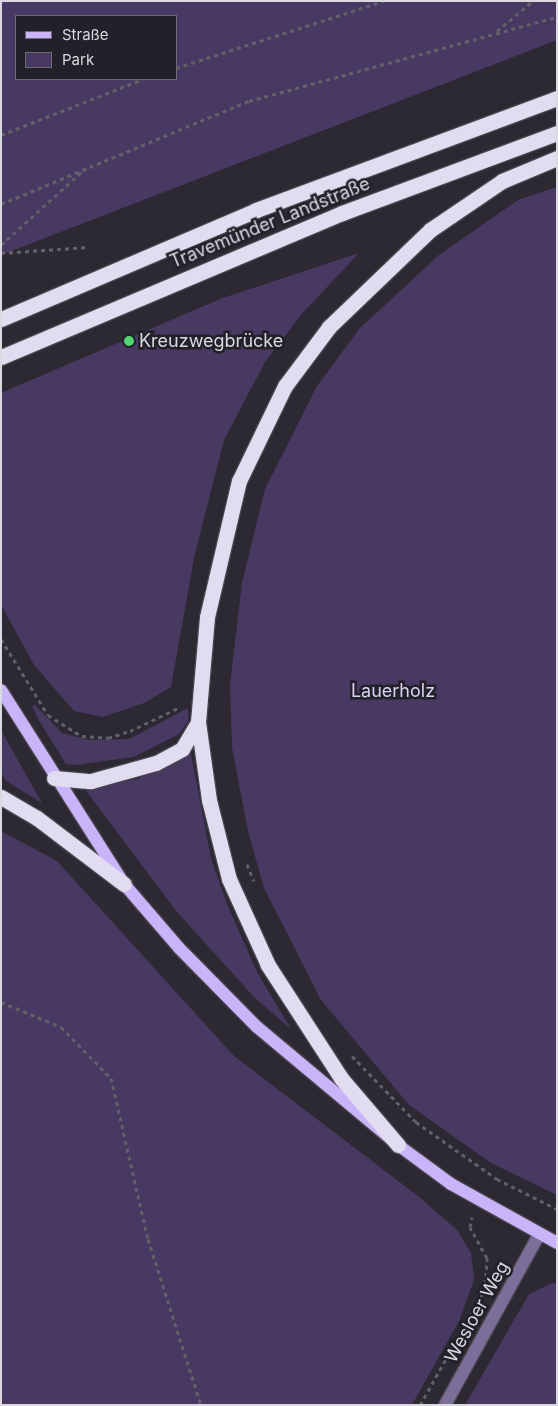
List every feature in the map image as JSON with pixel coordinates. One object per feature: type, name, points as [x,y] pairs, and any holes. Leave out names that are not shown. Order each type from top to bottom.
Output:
[{"type":"highway","name":"Travemünder Landstraße","points":[[1,319],[256,210],[557,98]]},
{"type":"highway","name":"Travemünder Landstraße","points":[[1,357],[342,213],[557,134]]},
{"type":"highway","points":[[398,1145],[341,1078],[268,965],[229,879],[209,800],[198,722],[198,700],[208,617],[239,481],[285,386],[329,327],[430,230],[502,181],[557,158]]},
{"type":"highway","points":[[54,778],[91,781],[156,763],[182,750],[198,722]]},
{"type":"highway","points":[[1,797],[37,818],[124,884]]},
{"type":"main road","points":[[1,690],[54,778],[124,884],[179,948],[257,1027],[398,1145],[480,1203],[557,1243]]},
{"type":"lane","name":"Wesloer Weg","points":[[445,1405],[539,1235]]},
{"type":"path","points":[[178,67],[383,1]]},
{"type":"path","points":[[496,32],[533,1]]},
{"type":"path","points":[[1,204],[90,165],[249,101],[496,32],[557,17]]},
{"type":"path","points":[[1,135],[140,80]]},
{"type":"path","points":[[1,245],[90,165]]},
{"type":"path","points":[[1,253],[88,247]]},
{"type":"path","points":[[1,639],[48,715],[82,736],[108,738],[130,731],[162,712],[198,700]]},
{"type":"path","points":[[245,857],[255,885]]},
{"type":"path","points":[[1,1002],[61,1027],[111,1078],[148,1239],[200,1405]]},
{"type":"path","points":[[351,1054],[416,1122],[497,1179],[557,1209]]},
{"type":"path","points":[[420,1405],[481,1296],[486,1277],[487,1258],[470,1227],[472,1216]]},
{"type":"green space","points":[[1,1],[557,1],[557,40],[1,255]]},
{"type":"green space","name":"Lauerholz","points":[[557,187],[557,1195],[491,1163],[409,1105],[321,1000],[264,888],[248,831],[232,748],[230,684],[242,583],[265,489],[317,386],[360,328],[439,255],[518,200]]},
{"type":"green space","points":[[359,253],[301,315],[265,362],[224,440],[194,558],[171,687],[144,703],[103,717],[74,711],[34,665],[1,605],[1,393],[220,299]]},
{"type":"green space","points":[[35,705],[62,733],[89,740],[129,739],[188,708],[188,721],[179,734],[134,757],[75,765],[66,764],[38,719],[32,706]]},
{"type":"green space","points":[[1,730],[42,803],[6,781],[1,772]]},
{"type":"green space","points":[[191,754],[211,858],[227,904],[257,972],[291,1029],[254,997],[177,912],[84,788],[138,779]]},
{"type":"green space","points":[[1,831],[57,861],[234,1056],[418,1196],[457,1230],[471,1253],[474,1280],[459,1321],[412,1405],[1,1405]]},
{"type":"green space","points":[[552,1283],[557,1284],[557,1405],[465,1405],[529,1294]]},
{"type":"place","name":"Kreuzwegbrücke","points":[[129,341]]}]
